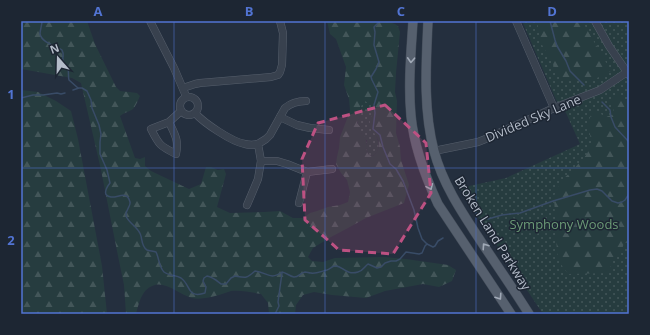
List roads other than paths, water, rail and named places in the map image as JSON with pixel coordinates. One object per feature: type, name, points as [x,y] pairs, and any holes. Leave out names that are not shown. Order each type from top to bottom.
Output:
[{"type":"main road","points":[[413,21],[410,99],[411,117],[422,165],[438,204],[511,314]]},
{"type":"main road","name":"Broken Land Parkway","points":[[428,21],[426,99],[427,115],[434,151],[452,196],[529,314]]},
{"type":"street","points":[[150,21],[186,96]]},
{"type":"street","points":[[183,88],[200,83],[271,77],[278,75],[282,65],[282,33],[280,21]]},
{"type":"street","points":[[516,21],[554,108]]},
{"type":"street","points":[[595,21],[609,46],[628,74]]},
{"type":"street","name":"Divided Sky Lane","points":[[434,151],[478,142],[554,108],[600,90],[628,74]]},
{"type":"street","points":[[186,96],[192,97],[197,102],[198,107],[195,113],[191,115],[184,114],[179,108],[179,104],[186,96]]},
{"type":"street","points":[[195,113],[210,127],[234,140],[246,145],[258,144],[270,135],[288,105],[295,102],[306,101]]},
{"type":"street","points":[[169,122],[177,140],[178,146],[176,154],[163,148],[157,142],[152,129],[169,122],[181,111]]},
{"type":"street","points":[[280,117],[297,125],[329,130]]},
{"type":"street","points":[[247,205],[258,179],[260,161],[258,144]]},
{"type":"street","points":[[260,161],[278,161],[307,172],[332,170]]},
{"type":"street","points":[[299,203],[307,172]]},
{"type":"waterway","points":[[42,21],[41,37],[46,42],[62,50],[63,61],[68,69],[69,80],[78,88]]},
{"type":"waterway","points":[[550,21],[557,46],[570,71],[584,85]]},
{"type":"waterway","points":[[378,23],[374,27],[374,45],[379,62],[371,77],[378,92],[374,105],[375,113],[373,129],[380,135],[390,164],[396,169],[403,181],[414,210],[422,239],[427,244]]},
{"type":"waterway","points":[[73,90],[82,88],[87,91],[99,125],[101,134],[100,154],[107,170],[110,183],[106,189],[106,195],[111,197],[125,195],[129,198],[130,205],[126,212],[126,216],[140,233],[144,247],[147,250],[156,252],[161,268],[164,272],[181,278],[192,293],[205,293],[206,287],[203,281],[207,276],[213,278],[221,284],[226,284],[235,276],[246,277],[255,271],[271,276],[278,275],[282,272],[294,277],[305,272],[317,273],[327,270],[333,266],[338,266],[350,273],[361,271],[368,264],[377,268],[381,267],[385,263],[400,259],[406,252],[422,253],[427,244],[433,247],[443,238]]},
{"type":"waterway","points":[[21,98],[33,95],[65,93]]},
{"type":"waterway","points":[[602,102],[610,110],[615,127],[629,142]]},
{"type":"waterway","points":[[488,219],[502,215],[520,213],[590,190],[597,189],[602,191],[612,201],[618,203],[625,200],[629,194]]},
{"type":"waterway","points":[[275,314],[279,306],[278,302],[282,273]]},
{"type":"park label","name":"Symphony Woods","points":[[564,224]]}]
